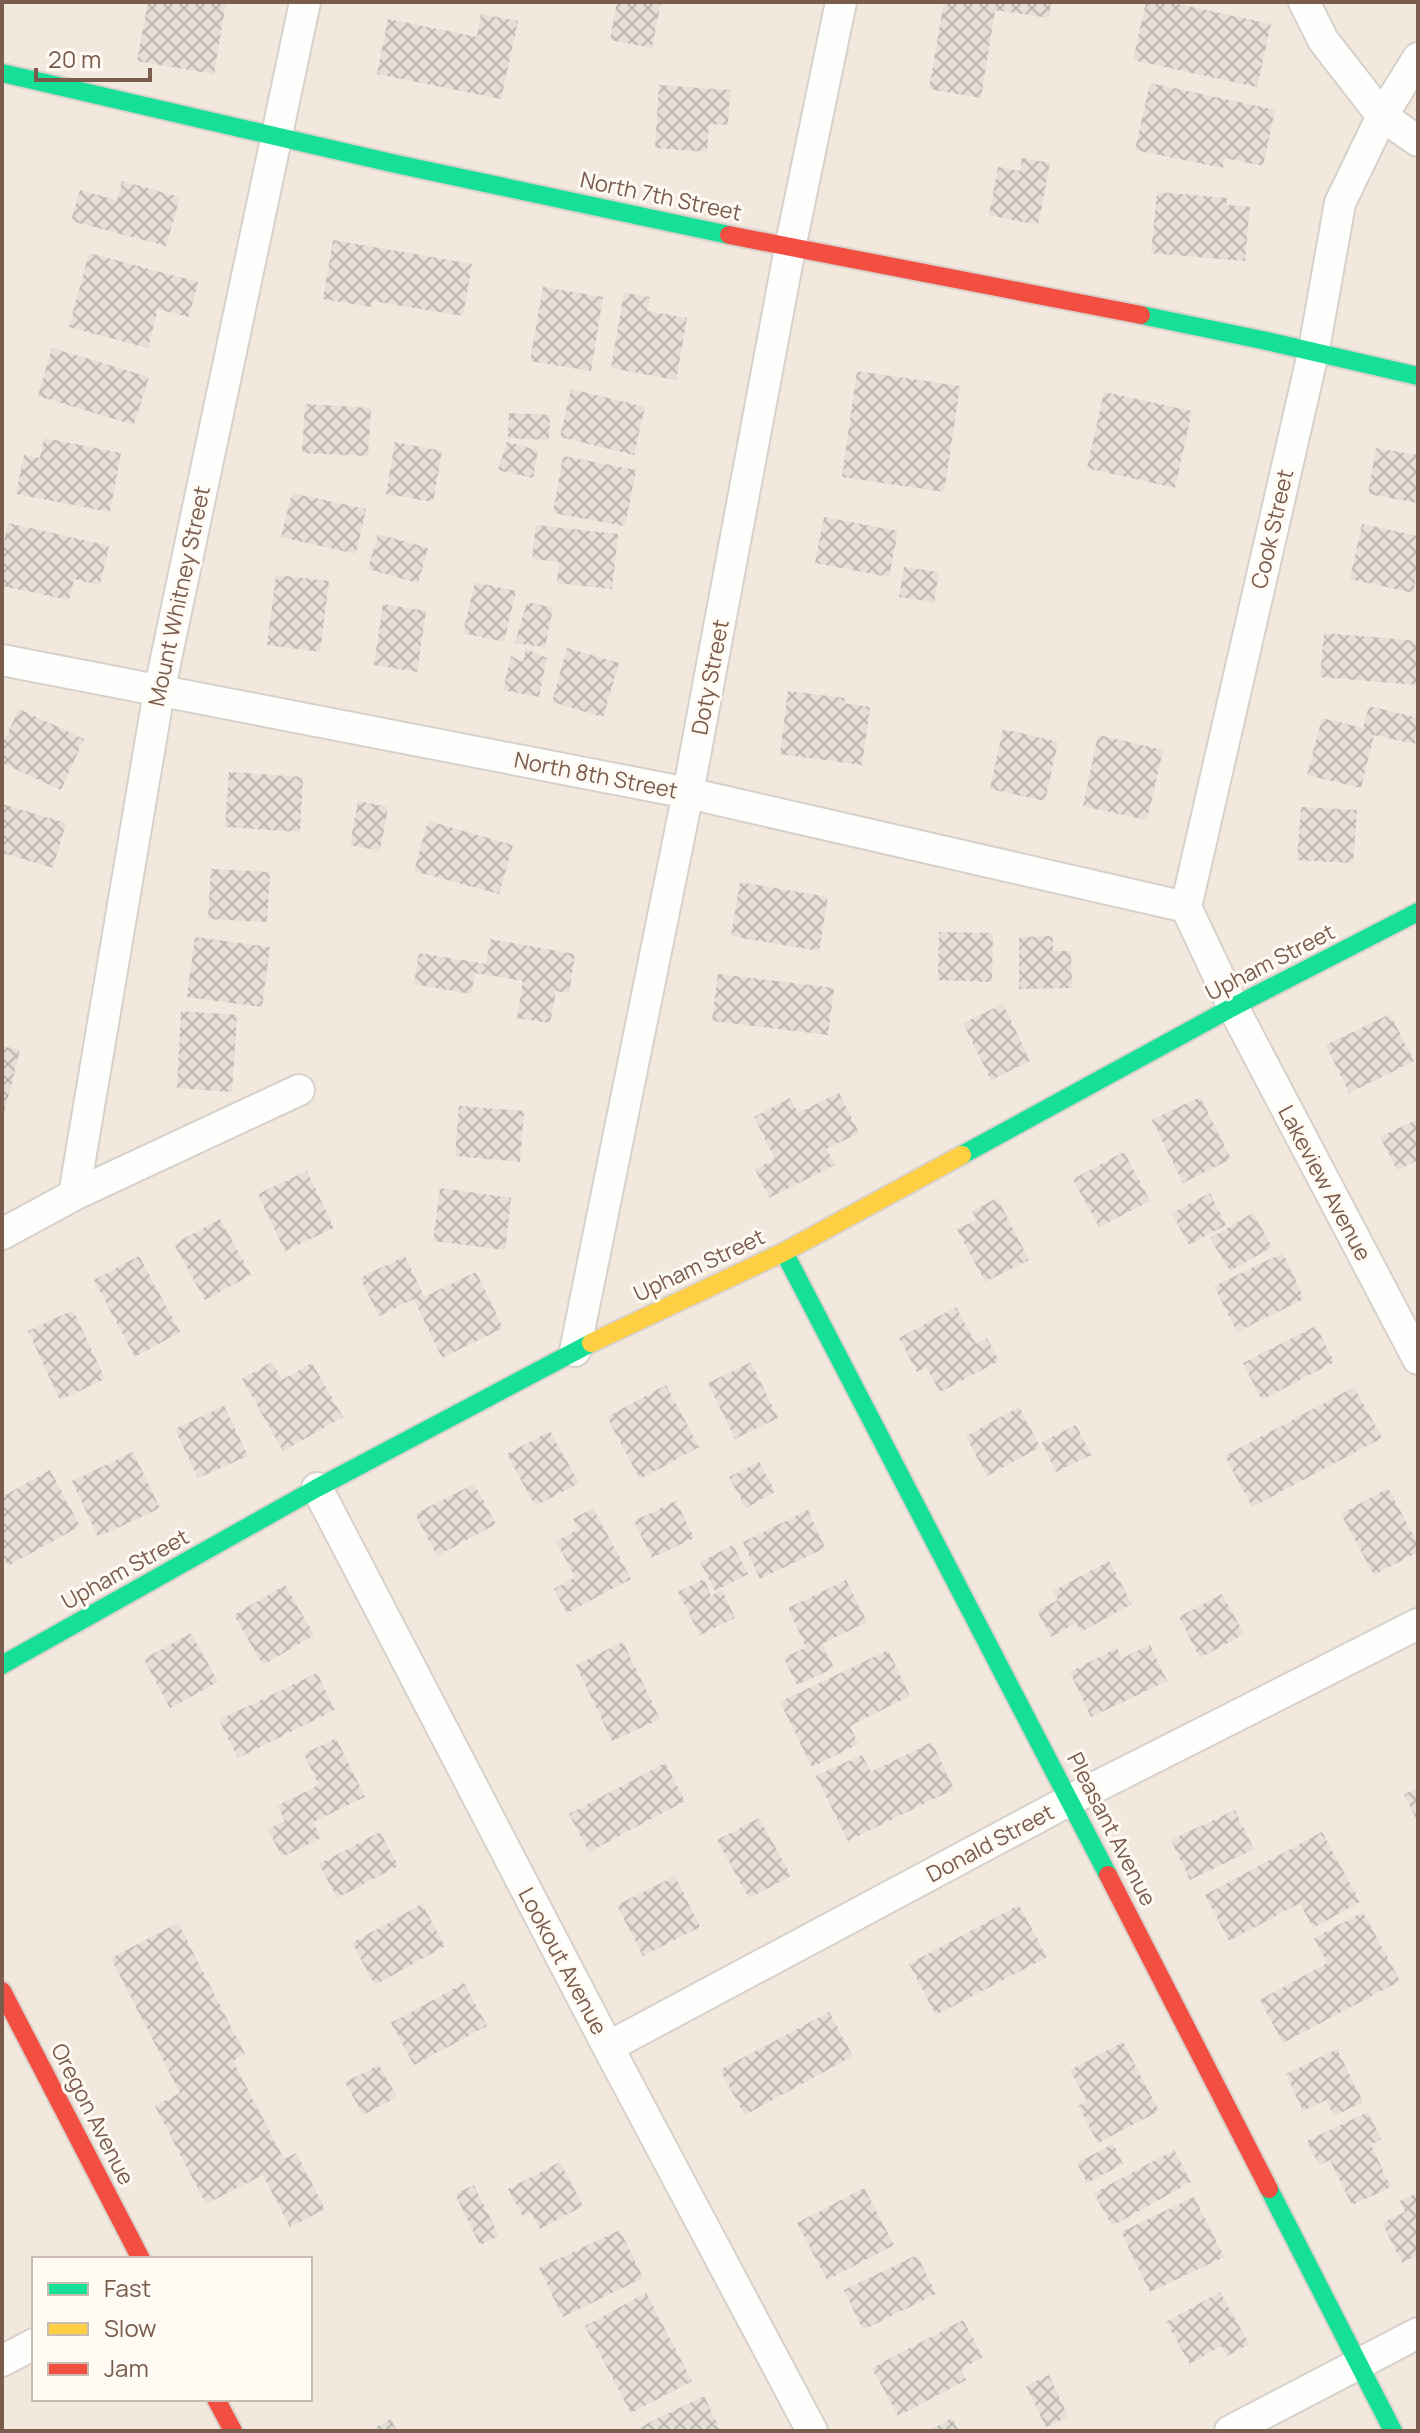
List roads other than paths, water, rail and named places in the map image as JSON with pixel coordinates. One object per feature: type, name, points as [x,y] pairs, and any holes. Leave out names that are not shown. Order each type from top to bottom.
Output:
[{"type":"street","name":"Mount Whitney Street","points":[[74,1195],[159,692],[305,2]]},
{"type":"street","name":"Doty Street","points":[[575,1351],[688,793],[790,248],[841,2]]},
{"type":"street","points":[[1304,2],[1323,40],[1382,116],[1418,141]]},
{"type":"street","name":"Cook Street","points":[[1186,907],[1314,349],[1340,203],[1382,116],[1418,58]]},
{"type":"street","name":"North 7th Street","points":[[2,73],[275,138],[790,248],[1314,349],[1418,376]]},
{"type":"street","name":"North 8th Street","points":[[2,660],[688,793],[1186,907]]},
{"type":"street","points":[[1186,907],[1233,1007]]},
{"type":"street","name":"Upham Street","points":[[2,1665],[317,1488],[575,1351],[784,1252],[1233,1007],[1418,912]]},
{"type":"street","name":"Lakeview Avenue","points":[[1233,1007],[1418,1359]]},
{"type":"street","points":[[2,1234],[74,1195],[299,1090]]},
{"type":"street","name":"Pleasant Avenue","points":[[784,1252],[1070,1800],[1393,2431]]},
{"type":"street","name":"Lookout Avenue","points":[[317,1488],[812,2431]]},
{"type":"street","name":"Donald Street","points":[[608,2047],[1070,1800],[1418,1624]]},
{"type":"street","name":"Oregon Avenue","points":[[2,1991],[140,2257]]},
{"type":"street","points":[[1230,2431],[1418,2333]]},
{"type":"street","points":[[2,2361],[32,2345]]},
{"type":"street","points":[[217,2401],[233,2431]]}]
